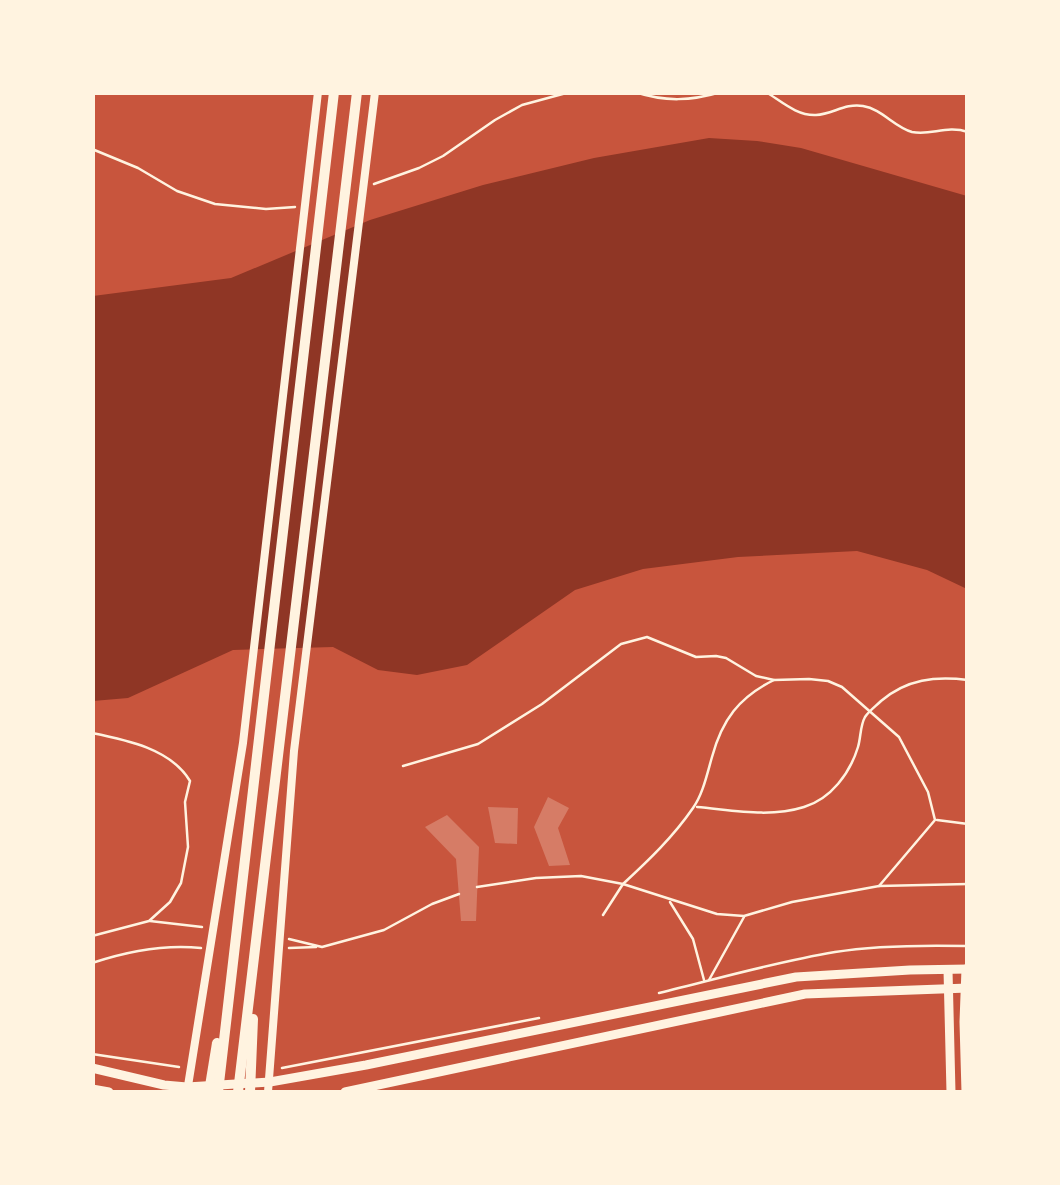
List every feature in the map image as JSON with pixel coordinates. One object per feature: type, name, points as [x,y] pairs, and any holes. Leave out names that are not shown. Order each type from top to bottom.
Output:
[{"type":"main road","points":[[218,1092],[334,92]]},
{"type":"main road","points":[[238,1092],[357,92]]},
{"type":"main road","points":[[209,1092],[236,939]]},
{"type":"main road","points":[[250,1092],[256,942]]},
{"type":"main road","points":[[92,1068],[187,1090],[269,1087],[796,977],[967,969],[966,1092]]},
{"type":"main road","points":[[948,970],[952,1092]]},
{"type":"main road","points":[[345,1092],[805,994],[966,988]]},
{"type":"main road","points":[[92,1089],[109,1092]]},
{"type":"street","points":[[187,1090],[243,742],[318,92]]},
{"type":"street","points":[[269,1087],[294,750],[375,92]]},
{"type":"path","points":[[634,92],[676,100],[721,92]]},
{"type":"path","points":[[766,92],[804,114],[818,115],[858,105],[874,109],[913,132],[944,128],[968,132]]},
{"type":"path","points":[[402,766],[478,744],[542,704],[621,644],[647,637],[696,657],[726,658],[756,676],[828,681],[842,687],[899,737],[928,792],[935,820]]},
{"type":"path","points":[[694,807],[754,814],[806,807],[832,792],[852,765],[863,720],[890,694],[922,679],[968,680]]},
{"type":"path","points":[[603,916],[623,884],[659,852],[694,807],[721,728],[739,703],[774,680]]},
{"type":"path","points":[[92,733],[156,752],[183,769],[190,781],[185,802],[188,848],[181,883],[170,902],[149,921]]},
{"type":"path","points":[[935,820],[968,824]]},
{"type":"path","points":[[880,886],[935,820]]},
{"type":"path","points":[[477,887],[581,876],[623,884],[717,914],[744,916],[792,902],[880,886],[968,884]]},
{"type":"path","points":[[278,937],[322,947],[384,930],[459,894]]},
{"type":"path","points":[[668,899],[693,939],[706,982]]},
{"type":"path","points":[[706,982],[744,916]]},
{"type":"path","points":[[92,936],[149,921],[215,928]]},
{"type":"path","points":[[648,996],[838,951],[968,946]]},
{"type":"path","points":[[283,1068],[553,1015]]},
{"type":"path","points":[[92,1054],[185,1068]]},
{"type":"shaded area","points":[[709,138],[801,148],[967,196],[967,589],[927,570],[857,551],[738,557],[643,569],[575,590],[467,665],[417,675],[378,670],[333,647],[233,650],[128,698],[93,701],[93,296],[231,278],[370,220],[483,185],[594,158]]},
{"type":"building","points":[[548,797],[569,808],[558,828],[570,865],[549,866],[534,827]]},
{"type":"building","points":[[488,807],[518,808],[517,844],[495,843]]},
{"type":"building","points":[[447,815],[479,847],[476,921],[461,921],[456,859],[425,827]]}]
